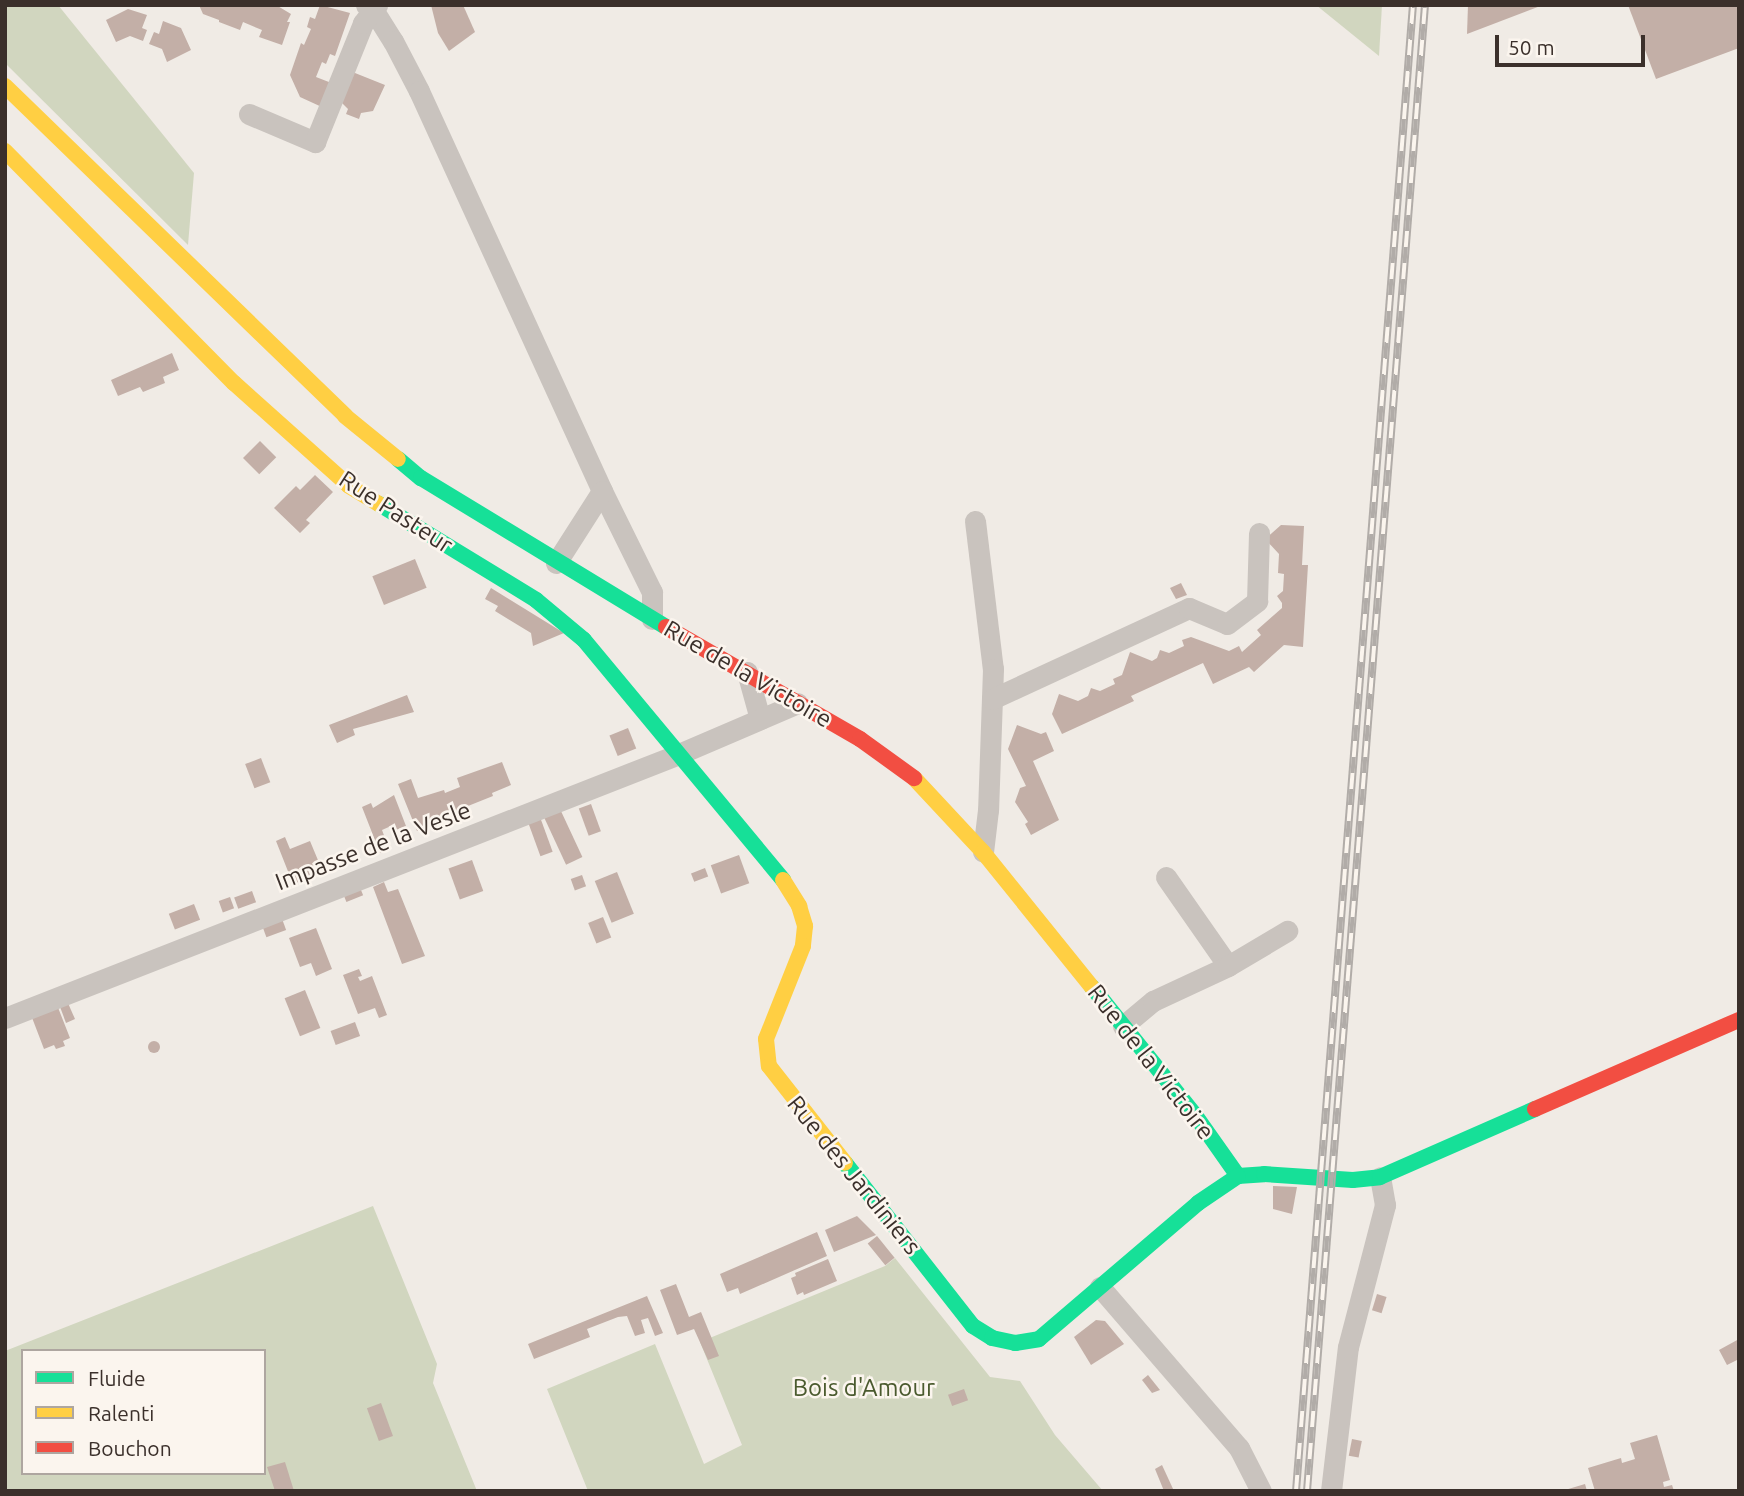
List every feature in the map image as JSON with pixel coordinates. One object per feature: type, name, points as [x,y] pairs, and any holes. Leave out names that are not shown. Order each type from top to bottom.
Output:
[{"type":"street","points":[[249,114],[314,142],[358,33],[372,7]]},
{"type":"street","points":[[372,7],[419,91],[602,491],[652,592],[652,619]]},
{"type":"street","name":"Rue de la Victoire","points":[[5,86],[345,416],[421,478],[556,562],[860,739],[923,785],[983,852],[1195,1115],[1238,1176]]},
{"type":"street","name":"Rue Pasteur","points":[[5,151],[234,383],[349,486],[536,600],[584,640],[780,875]]},
{"type":"street","points":[[556,562],[602,491]]},
{"type":"street","points":[[975,521],[993,669],[988,810],[983,852]]},
{"type":"street","points":[[992,699],[1189,608],[1227,624],[1257,601],[1259,533]]},
{"type":"street","points":[[747,672],[760,719]]},
{"type":"street","name":"Impasse de la Vesle","points":[[5,1018],[679,754],[799,702]]},
{"type":"street","name":"Rue des Jardiniers","points":[[780,875],[799,906],[805,926],[803,946],[766,1039],[769,1066],[778,1081],[844,1160],[963,1314],[982,1332],[1004,1341],[1029,1342],[1061,1323],[1198,1203],[1238,1176]]},
{"type":"street","points":[[1166,877],[1228,966]]},
{"type":"street","points":[[1123,1026],[1153,1000],[1228,966],[1287,931]]},
{"type":"street","points":[[1238,1176],[1264,1174],[1353,1180],[1380,1177],[1729,1022],[1739,1020]]},
{"type":"street","points":[[1331,1491],[1346,1356],[1385,1206],[1380,1177]]},
{"type":"street","points":[[1100,1287],[1239,1448],[1261,1491]]},
{"type":"green space","points":[[5,5],[58,5],[194,173],[188,245],[5,63]]},
{"type":"green space","points":[[1316,5],[1382,5],[1379,56]]},
{"type":"green space","points":[[373,1206],[437,1364],[433,1383],[477,1491],[5,1491],[5,1351]]},
{"type":"green space","name":"Bois d'Amour","points":[[895,1258],[990,1377],[1020,1381],[1055,1435],[1103,1491],[588,1491],[547,1389],[655,1344],[704,1464],[742,1445],[700,1342],[885,1266]]},
{"type":"building","points":[[199,5],[276,5],[291,14],[287,22],[290,22],[282,45],[259,37],[262,30],[243,22],[240,30],[219,22],[203,14]]},
{"type":"building","points":[[320,5],[350,13],[335,56],[330,54],[326,64],[322,62],[316,77],[334,84],[324,108],[300,97],[290,75],[301,43],[304,45],[311,29],[307,27],[310,17],[315,19]]},
{"type":"building","points":[[431,5],[463,5],[475,32],[449,51],[438,33]]},
{"type":"building","points":[[1468,5],[1543,5],[1467,34]]},
{"type":"building","points":[[1628,5],[1739,5],[1739,48],[1656,79]]},
{"type":"building","points":[[128,9],[147,15],[142,28],[147,30],[143,41],[130,36],[116,42],[106,20]]},
{"type":"building","points":[[163,21],[181,28],[191,50],[167,62],[162,49],[149,44],[154,32],[159,34]]},
{"type":"building","points":[[350,71],[385,85],[373,111],[361,113],[359,119],[346,114],[348,109],[340,101]]},
{"type":"building","points":[[172,353],[179,370],[163,377],[165,383],[143,392],[140,387],[118,396],[111,380]]},
{"type":"building","points":[[260,441],[276,457],[259,474],[243,458]]},
{"type":"building","points":[[315,475],[333,492],[306,520],[310,523],[300,533],[274,508],[296,486],[300,490]]},
{"type":"building","points":[[1281,525],[1304,526],[1302,565],[1308,565],[1303,647],[1284,645],[1254,672],[1249,667],[1213,684],[1203,663],[1131,696],[1134,701],[1062,734],[1052,714],[1059,694],[1078,701],[1088,696],[1091,688],[1100,691],[1115,684],[1113,679],[1122,675],[1130,652],[1152,661],[1157,658],[1160,650],[1169,653],[1184,646],[1182,640],[1191,637],[1229,651],[1239,646],[1242,652],[1261,635],[1257,630],[1282,608],[1277,596],[1283,591],[1284,574],[1278,573],[1279,554],[1265,539]]},
{"type":"building","points":[[415,559],[427,588],[384,605],[372,576]]},
{"type":"building","points":[[1181,583],[1187,595],[1176,599],[1170,588]]},
{"type":"building","points":[[491,588],[564,633],[533,646],[531,633],[495,611],[498,606],[485,599]]},
{"type":"building","points":[[407,695],[414,712],[353,729],[355,735],[337,743],[329,725]]},
{"type":"building","points":[[1017,725],[1041,734],[1046,732],[1054,751],[1033,761],[1059,820],[1031,835],[1025,824],[1028,822],[1015,802],[1020,788],[1026,786],[1008,749]]},
{"type":"building","points":[[628,728],[636,748],[618,756],[609,735]]},
{"type":"building","points":[[261,758],[270,782],[254,788],[245,764]]},
{"type":"building","points":[[502,762],[511,785],[492,793],[493,796],[453,812],[455,818],[417,831],[398,784],[411,779],[418,798],[444,790],[445,793],[460,787],[457,778]]},
{"type":"building","points":[[394,795],[406,826],[393,831],[391,826],[382,830],[389,849],[380,853],[362,807],[371,803],[373,808]]},
{"type":"building","points":[[591,804],[601,831],[589,836],[579,808]]},
{"type":"building","points":[[560,809],[582,857],[566,865],[544,817]]},
{"type":"building","points":[[540,817],[553,852],[540,856],[528,821]]},
{"type":"building","points":[[285,837],[290,849],[310,841],[320,865],[308,870],[311,878],[293,884],[276,841]]},
{"type":"building","points":[[739,855],[749,883],[721,893],[711,865]]},
{"type":"building","points":[[472,860],[483,891],[460,900],[449,869]]},
{"type":"building","points":[[705,868],[708,876],[694,882],[691,873]]},
{"type":"building","points":[[617,872],[634,914],[612,923],[595,881]]},
{"type":"building","points":[[582,875],[586,886],[575,890],[571,879]]},
{"type":"building","points":[[384,882],[388,892],[398,889],[425,956],[402,964],[373,887]]},
{"type":"building","points":[[359,885],[363,895],[346,902],[342,892]]},
{"type":"building","points":[[252,891],[256,902],[238,909],[234,897]]},
{"type":"building","points":[[230,897],[234,908],[223,912],[219,901]]},
{"type":"building","points":[[194,904],[200,920],[175,930],[169,914]]},
{"type":"building","points":[[281,916],[286,930],[266,937],[261,923]]},
{"type":"building","points":[[603,917],[611,937],[596,943],[588,923]]},
{"type":"building","points":[[316,928],[332,969],[316,976],[311,963],[300,967],[289,938]]},
{"type":"building","points":[[359,969],[362,976],[358,977],[360,981],[372,976],[387,1015],[379,1018],[375,1008],[358,1014],[343,975]]},
{"type":"building","points":[[305,990],[320,1028],[300,1036],[285,998]]},
{"type":"building","points":[[67,1001],[75,1019],[66,1023],[59,1004]]},
{"type":"building","points":[[57,1005],[70,1038],[63,1041],[65,1046],[56,1049],[54,1045],[44,1049],[31,1015]]},
{"type":"building","points":[[355,1022],[360,1036],[336,1045],[331,1031]]},
{"type":"building","points":[[149,1042],[159,1042],[159,1052],[149,1052]]},
{"type":"building","points":[[1273,1186],[1297,1187],[1292,1214],[1273,1209]]},
{"type":"building","points":[[857,1216],[876,1235],[834,1252],[825,1230]]},
{"type":"building","points":[[817,1232],[827,1256],[740,1294],[738,1288],[727,1292],[720,1274]]},
{"type":"building","points":[[877,1236],[895,1258],[885,1265],[868,1244]]},
{"type":"building","points":[[828,1259],[837,1281],[804,1295],[803,1292],[797,1295],[791,1278],[796,1276],[795,1273]]},
{"type":"building","points":[[676,1284],[689,1317],[701,1312],[719,1356],[708,1360],[694,1329],[677,1335],[660,1290]]},
{"type":"building","points":[[1377,1294],[1387,1297],[1382,1313],[1372,1310]]},
{"type":"building","points":[[647,1296],[663,1333],[655,1336],[648,1318],[641,1320],[645,1333],[635,1336],[627,1316],[618,1317],[587,1329],[590,1337],[534,1359],[528,1344]]},
{"type":"building","points":[[1096,1320],[1105,1321],[1124,1344],[1091,1365],[1074,1337]]},
{"type":"building","points":[[1739,1339],[1739,1359],[1727,1365],[1719,1350]]},
{"type":"building","points":[[1148,1375],[1160,1390],[1152,1393],[1142,1380]]},
{"type":"building","points":[[964,1389],[968,1400],[952,1406],[948,1395]]},
{"type":"building","points":[[381,1403],[393,1436],[379,1441],[367,1408]]},
{"type":"building","points":[[1657,1435],[1670,1480],[1663,1482],[1664,1487],[1672,1485],[1674,1491],[1595,1491],[1588,1468],[1621,1458],[1622,1463],[1635,1459],[1630,1443]]},
{"type":"building","points":[[1352,1439],[1362,1441],[1359,1458],[1349,1456]]},
{"type":"building","points":[[285,1462],[294,1491],[275,1491],[267,1467]]},
{"type":"building","points":[[1162,1465],[1174,1491],[1164,1491],[1155,1469]]},
{"type":"building","points":[[1585,1484],[1587,1491],[1565,1491],[1565,1490]]},
{"type":"railway","points":[[1296,1491],[1413,5]]},
{"type":"railway","points":[[1307,1491],[1425,5]]},
{"type":"traffic: fast","points":[[398,459],[421,478],[666,627]]},
{"type":"traffic: fast","points":[[379,504],[536,600],[584,640],[783,880]]},
{"type":"traffic: fast","points":[[1092,987],[1195,1115],[1238,1176],[1264,1174],[1353,1180],[1380,1177],[1535,1109]]},
{"type":"traffic: fast","points":[[845,1163],[973,1326],[992,1338],[1015,1343],[1039,1339],[1198,1203],[1238,1176]]},
{"type":"traffic: slow","points":[[5,86],[345,416],[398,459]]},
{"type":"traffic: slow","points":[[5,151],[234,383],[349,486],[379,504]]},
{"type":"traffic: slow","points":[[914,778],[983,852],[1092,987]]},
{"type":"traffic: slow","points":[[783,880],[799,906],[805,926],[803,946],[766,1039],[769,1066],[845,1163]]},
{"type":"traffic: jam","points":[[666,627],[860,739],[914,778]]},
{"type":"traffic: jam","points":[[1535,1109],[1739,1020]]}]
